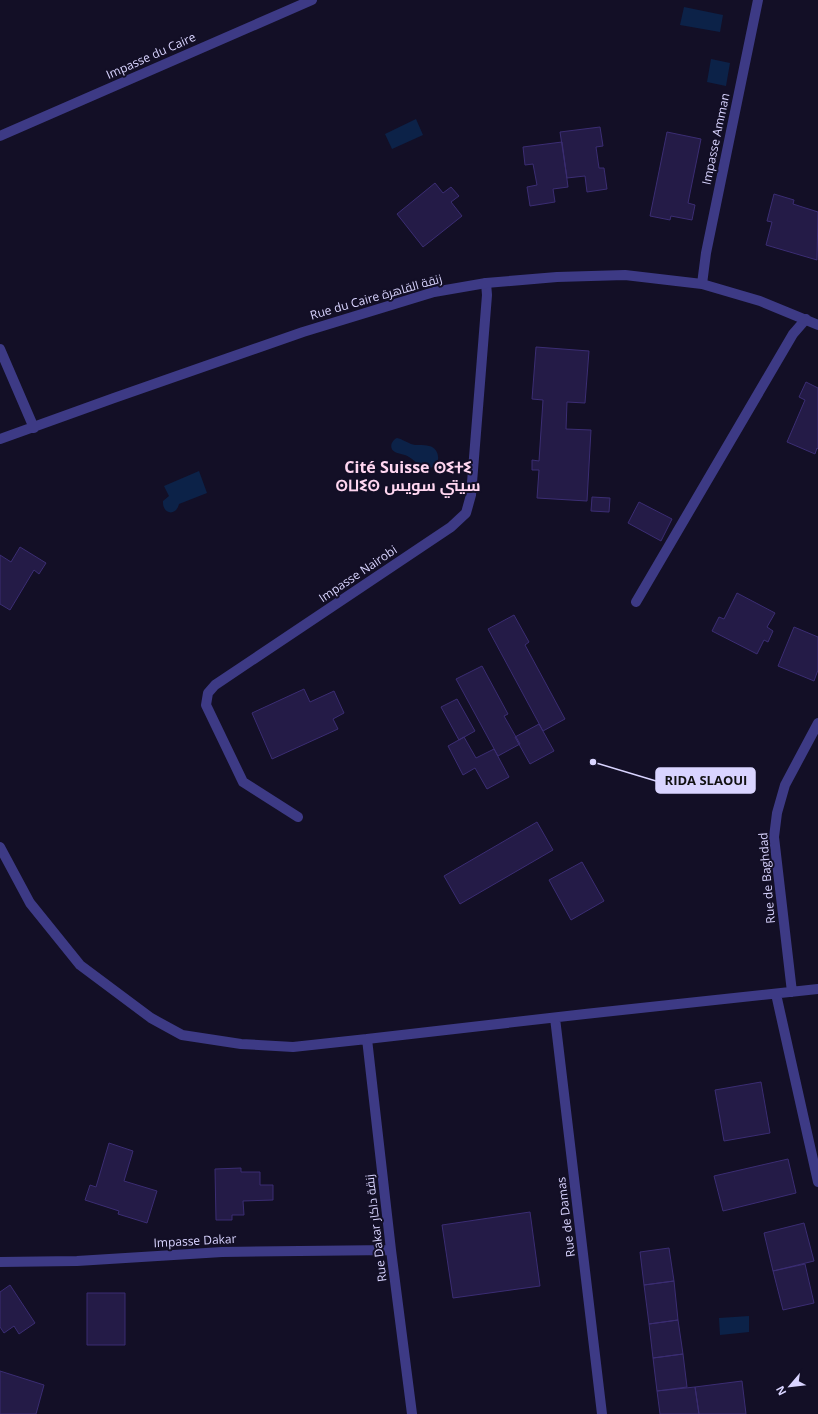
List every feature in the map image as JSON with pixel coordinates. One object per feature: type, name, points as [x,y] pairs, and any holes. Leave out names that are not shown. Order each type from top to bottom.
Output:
[{"type":"street","name":"Impasse du Caire","points":[[0,136],[312,0]]},
{"type":"street","name":"Impasse Amman","points":[[702,284],[706,253],[758,0]]},
{"type":"street","name":"Rue du Caire زنقة القاهرة","points":[[0,439],[34,428],[121,395],[318,328],[434,292],[486,284],[557,277],[625,275],[702,284],[760,301],[818,325]]},
{"type":"street","name":"Impasse Nairobi","points":[[298,817],[243,782],[206,705],[208,693],[216,685],[451,527],[466,513],[471,487],[487,295],[486,284]]},
{"type":"street","points":[[636,602],[793,334],[806,320]]},
{"type":"street","points":[[0,350],[34,428]]},
{"type":"street","name":"Rue de Baghdad","points":[[792,992],[774,837],[777,813],[785,785],[818,723]]},
{"type":"street","points":[[0,847],[30,903],[80,965],[151,1018],[182,1035],[241,1044],[293,1047],[818,989]]},
{"type":"street","points":[[776,994],[818,1182]]},
{"type":"street","name":"Rue de Damas","points":[[555,1018],[602,1414]]},
{"type":"street","name":"Rue Dakar زنقة داكار","points":[[367,1039],[391,1250],[412,1414]]},
{"type":"street","name":"Impasse Dakar","points":[[0,1262],[77,1261],[222,1252],[391,1250]]},
{"type":"water","points":[[684,7],[723,15],[720,32],[680,25]]},
{"type":"water","points":[[711,59],[730,63],[726,86],[707,82]]},
{"type":"water","points":[[416,119],[423,135],[392,149],[385,134]]},
{"type":"water","points":[[397,438],[413,445],[427,445],[433,447],[438,457],[436,464],[430,468],[424,468],[407,456],[395,452],[391,446]]},
{"type":"water","points":[[199,471],[207,493],[179,504],[175,511],[167,511],[163,505],[163,501],[169,496],[164,486]]},
{"type":"water","points":[[749,1316],[749,1332],[720,1335],[719,1318]]},
{"type":"building","points":[[600,127],[603,146],[596,147],[599,168],[604,168],[607,189],[587,192],[585,176],[567,178],[560,132]]},
{"type":"building","points":[[667,132],[701,139],[688,203],[695,205],[692,220],[671,216],[670,220],[650,216]]},
{"type":"building","points":[[562,142],[568,187],[553,189],[555,202],[530,206],[527,187],[537,185],[533,164],[525,165],[523,147]]},
{"type":"building","points":[[435,183],[443,193],[451,187],[459,196],[451,202],[462,216],[423,247],[397,214]]},
{"type":"building","points":[[774,194],[794,200],[793,204],[818,212],[817,260],[766,245],[772,222],[767,221]]},
{"type":"building","points":[[536,347],[589,351],[585,403],[567,402],[566,429],[591,430],[587,501],[537,498],[539,470],[532,470],[532,460],[539,461],[543,400],[532,399]]},
{"type":"building","points":[[806,382],[818,388],[818,449],[817,448],[815,454],[787,442],[805,400],[799,397]]},
{"type":"building","points":[[592,497],[610,498],[609,512],[591,511]]},
{"type":"building","points":[[639,502],[672,519],[661,541],[628,523]]},
{"type":"building","points":[[20,547],[46,563],[39,574],[34,570],[10,610],[0,604],[0,555],[11,562]]},
{"type":"building","points":[[737,593],[775,613],[767,627],[773,631],[768,642],[764,640],[757,654],[712,631],[719,617],[724,619]]},
{"type":"building","points":[[514,615],[529,642],[525,645],[565,719],[543,731],[488,629]]},
{"type":"building","points":[[794,627],[818,637],[818,670],[814,681],[778,666]]},
{"type":"building","points":[[482,666],[508,714],[504,716],[520,744],[498,756],[456,679]]},
{"type":"building","points":[[304,689],[310,702],[334,691],[344,713],[333,719],[338,729],[272,759],[252,713]]},
{"type":"building","points":[[457,699],[475,731],[459,740],[441,707]]},
{"type":"building","points":[[539,724],[554,751],[530,764],[515,737]]},
{"type":"building","points":[[464,737],[476,758],[494,749],[509,777],[487,789],[475,768],[463,775],[448,746]]},
{"type":"building","points":[[537,822],[553,850],[460,904],[444,876]]},
{"type":"building","points":[[582,862],[604,901],[571,920],[549,880]]},
{"type":"building","points":[[761,1082],[770,1133],[724,1141],[715,1090]]},
{"type":"building","points":[[109,1143],[133,1151],[124,1181],[157,1191],[147,1223],[118,1214],[119,1211],[85,1200],[90,1185],[96,1187]]},
{"type":"building","points":[[788,1159],[796,1193],[723,1211],[714,1176]]},
{"type":"building","points":[[241,1168],[241,1172],[260,1172],[260,1185],[273,1185],[273,1200],[243,1201],[244,1215],[232,1215],[232,1220],[216,1220],[215,1169]]},
{"type":"building","points":[[530,1212],[540,1286],[453,1298],[442,1225]]},
{"type":"building","points":[[804,1223],[814,1261],[773,1271],[764,1233]]},
{"type":"building","points":[[669,1248],[674,1281],[644,1285],[640,1252]]},
{"type":"building","points":[[805,1264],[814,1303],[783,1310],[773,1271]]},
{"type":"building","points":[[674,1281],[678,1320],[649,1324],[644,1285]]},
{"type":"building","points":[[10,1285],[35,1323],[19,1334],[14,1326],[4,1333],[0,1327],[0,1292]]},
{"type":"building","points":[[87,1293],[125,1293],[125,1345],[87,1345]]},
{"type":"building","points":[[678,1320],[683,1354],[653,1358],[649,1324]]},
{"type":"building","points":[[683,1354],[687,1387],[657,1391],[653,1358]]},
{"type":"building","points":[[0,1371],[44,1385],[36,1414],[0,1414]]},
{"type":"building","points":[[742,1381],[746,1414],[699,1414],[695,1387]]},
{"type":"building","points":[[695,1387],[699,1414],[660,1414],[657,1391]]},
{"type":"place","name":"RIDA SLAOUI","points":[[593,762]]},
{"type":"district","name":"Cité Suisse ⵙⵉⵜⵉ ⵙⵡⵉⵙ سيتي سويس","points":[[408,476]]}]
